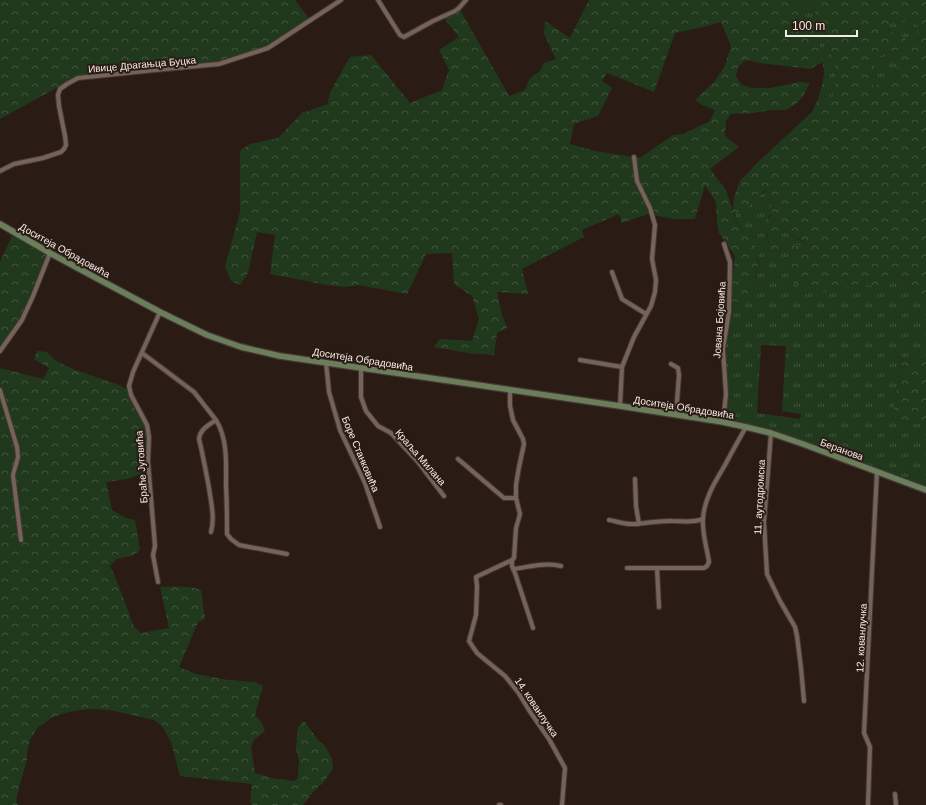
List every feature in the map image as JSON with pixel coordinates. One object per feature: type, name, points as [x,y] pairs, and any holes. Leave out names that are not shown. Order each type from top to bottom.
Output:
[{"type":"main road","name":"Доситеја Обрадовића","points":[[0,224],[50,253],[160,312],[229,344],[264,352],[361,368],[620,406],[749,427]]},
{"type":"main road","name":"Беранова","points":[[749,427],[771,433],[926,490]]},
{"type":"street","name":"Ивице Драгањца Буцка","points":[[0,171],[14,164],[42,158],[61,152],[64,149],[66,145],[58,106],[58,95],[60,89],[66,84],[78,78],[219,64],[268,48],[341,0]]},
{"type":"street","points":[[378,0],[400,35],[404,37],[455,11],[466,0]]},
{"type":"street","points":[[620,406],[622,367],[634,337],[651,306],[655,292],[656,280],[652,259],[655,225],[650,208],[636,181],[634,157]]},
{"type":"street","name":"Јована Бојовића","points":[[723,422],[726,394],[723,349],[729,312],[730,262],[724,244]]},
{"type":"street","points":[[0,351],[22,320],[50,253]]},
{"type":"street","points":[[612,272],[622,299],[646,314]]},
{"type":"street","name":"Браће Југовића","points":[[158,582],[153,555],[156,546],[148,462],[149,437],[147,425],[130,395],[129,386],[133,372],[160,312]]},
{"type":"street","points":[[142,353],[194,392],[220,426],[226,456],[227,534],[239,545],[287,554]]},
{"type":"street","points":[[580,360],[622,367]]},
{"type":"street","name":"Боре Станковића","points":[[326,362],[329,392],[340,430],[365,483],[380,527]]},
{"type":"street","points":[[671,364],[678,368],[679,375],[676,415]]},
{"type":"street","name":"Краља Милана","points":[[361,368],[362,397],[366,411],[378,426],[391,433],[418,462],[444,496]]},
{"type":"street","points":[[0,390],[17,447],[18,457],[13,475],[21,540]]},
{"type":"street","points":[[510,390],[510,406],[513,420],[524,444],[519,467],[516,498],[520,514],[516,528],[512,566],[533,628]]},
{"type":"street","points":[[211,532],[213,519],[211,499],[199,439],[202,430],[216,420]]},
{"type":"street","points":[[626,568],[704,568],[708,566],[709,562],[704,535],[703,519],[707,498],[749,427]]},
{"type":"street","name":"11. аутодромска","points":[[771,433],[764,522],[767,574],[795,627],[804,701]]},
{"type":"street","points":[[458,459],[504,498],[516,498]]},
{"type":"street","name":"12. кованлучка","points":[[868,805],[870,747],[864,733],[877,471]]},
{"type":"street","points":[[635,479],[636,506],[640,524]]},
{"type":"street","points":[[609,520],[624,524],[640,524],[672,521],[692,522],[703,519]]},
{"type":"street","name":"14. кованлучка","points":[[512,560],[476,577],[476,616],[469,641],[477,653],[506,676],[549,740],[565,768],[562,805]]},
{"type":"street","points":[[513,569],[554,564],[561,566]]},
{"type":"street","points":[[657,568],[659,607]]},
{"type":"street","points":[[895,794],[896,805]]},
{"type":"green space","points":[[0,0],[295,0],[310,20],[268,48],[222,63],[78,78],[60,86],[0,119]]},
{"type":"green space","points":[[589,0],[799,0],[820,47],[823,62],[810,69],[746,60],[738,67],[736,76],[742,85],[752,88],[770,88],[800,82],[810,83],[803,96],[797,103],[786,110],[731,114],[726,121],[725,136],[739,147],[710,169],[726,190],[733,211],[734,197],[740,181],[759,161],[812,112],[818,99],[825,96],[832,99],[836,75],[832,53],[824,31],[809,0],[926,0],[926,296],[919,294],[908,283],[895,274],[891,276],[886,288],[856,284],[830,291],[817,292],[806,291],[799,288],[793,281],[790,272],[792,261],[789,253],[789,246],[801,246],[806,243],[782,228],[780,232],[782,238],[780,252],[775,254],[770,253],[766,223],[767,218],[773,214],[771,204],[772,187],[767,188],[745,210],[733,212],[741,230],[757,249],[758,262],[753,283],[744,300],[733,302],[730,294],[735,256],[719,233],[716,202],[705,185],[695,219],[674,219],[648,214],[622,223],[619,214],[582,230],[584,237],[522,269],[528,294],[497,292],[502,315],[507,328],[497,333],[494,355],[468,353],[434,347],[440,339],[472,341],[479,319],[472,296],[454,284],[452,253],[426,254],[407,294],[359,285],[345,287],[327,285],[270,274],[275,235],[257,232],[248,273],[240,285],[231,281],[225,267],[240,212],[240,151],[250,144],[278,138],[302,113],[328,104],[330,92],[350,57],[371,55],[410,103],[442,90],[449,70],[439,50],[459,37],[443,17],[459,8],[509,96],[525,90],[530,78],[540,71],[544,63],[556,59],[544,34],[545,21],[570,38]],"holes":[[[908,20],[918,25],[917,38],[919,40],[923,39],[910,47],[899,60],[897,73],[898,81],[889,79],[882,84],[869,84],[877,59],[883,54],[903,49],[906,44],[906,39],[899,34],[887,30],[887,25],[892,22],[900,23]],[[721,22],[731,46],[725,66],[714,82],[695,100],[702,105],[715,110],[710,121],[683,134],[673,135],[640,158],[595,151],[570,144],[574,124],[598,116],[612,88],[602,81],[607,73],[654,92],[675,33]]]},
{"type":"green space","points":[[799,0],[809,0],[832,54],[836,77],[835,91],[832,99],[825,96],[818,99],[824,74],[823,62]]},
{"type":"green space","points":[[908,20],[918,25],[925,39],[897,71],[898,81],[889,79],[878,85],[869,84],[877,59],[883,54],[903,49],[899,34],[887,30],[887,25],[892,22]]},
{"type":"green space","points":[[772,187],[771,204],[773,214],[768,216],[767,234],[770,253],[782,238],[780,232],[782,228],[806,244],[801,246],[795,245],[789,253],[792,261],[790,272],[817,292],[856,284],[867,285],[895,274],[914,288],[919,294],[926,296],[926,360],[903,357],[892,419],[926,425],[926,490],[803,444],[723,422],[726,394],[723,349],[730,294],[749,292],[756,275],[759,262],[757,249],[742,232],[734,212],[739,212],[767,188]],"holes":[[[761,345],[786,346],[782,411],[801,414],[800,419],[757,413]]]},
{"type":"green space","points":[[14,232],[50,253],[22,320],[0,350],[0,262]]},
{"type":"green space","points":[[37,351],[47,352],[55,360],[73,369],[119,385],[130,391],[149,437],[148,462],[141,474],[127,479],[106,482],[112,510],[126,518],[135,520],[140,550],[132,556],[116,559],[110,566],[134,627],[141,633],[169,628],[160,587],[186,587],[201,590],[205,619],[198,622],[179,667],[196,674],[228,680],[255,682],[263,686],[255,715],[261,722],[265,731],[254,740],[251,747],[255,773],[272,778],[294,781],[298,778],[299,761],[296,748],[298,727],[304,721],[318,740],[325,746],[332,759],[333,768],[324,782],[314,791],[303,805],[252,805],[250,802],[252,784],[180,776],[171,742],[162,726],[154,720],[110,710],[90,709],[69,712],[53,717],[38,727],[30,740],[27,760],[16,802],[19,805],[0,805],[0,368],[43,379],[49,368],[34,359]]},
{"type":"green space","points":[[903,357],[926,360],[926,425],[892,419]]}]
